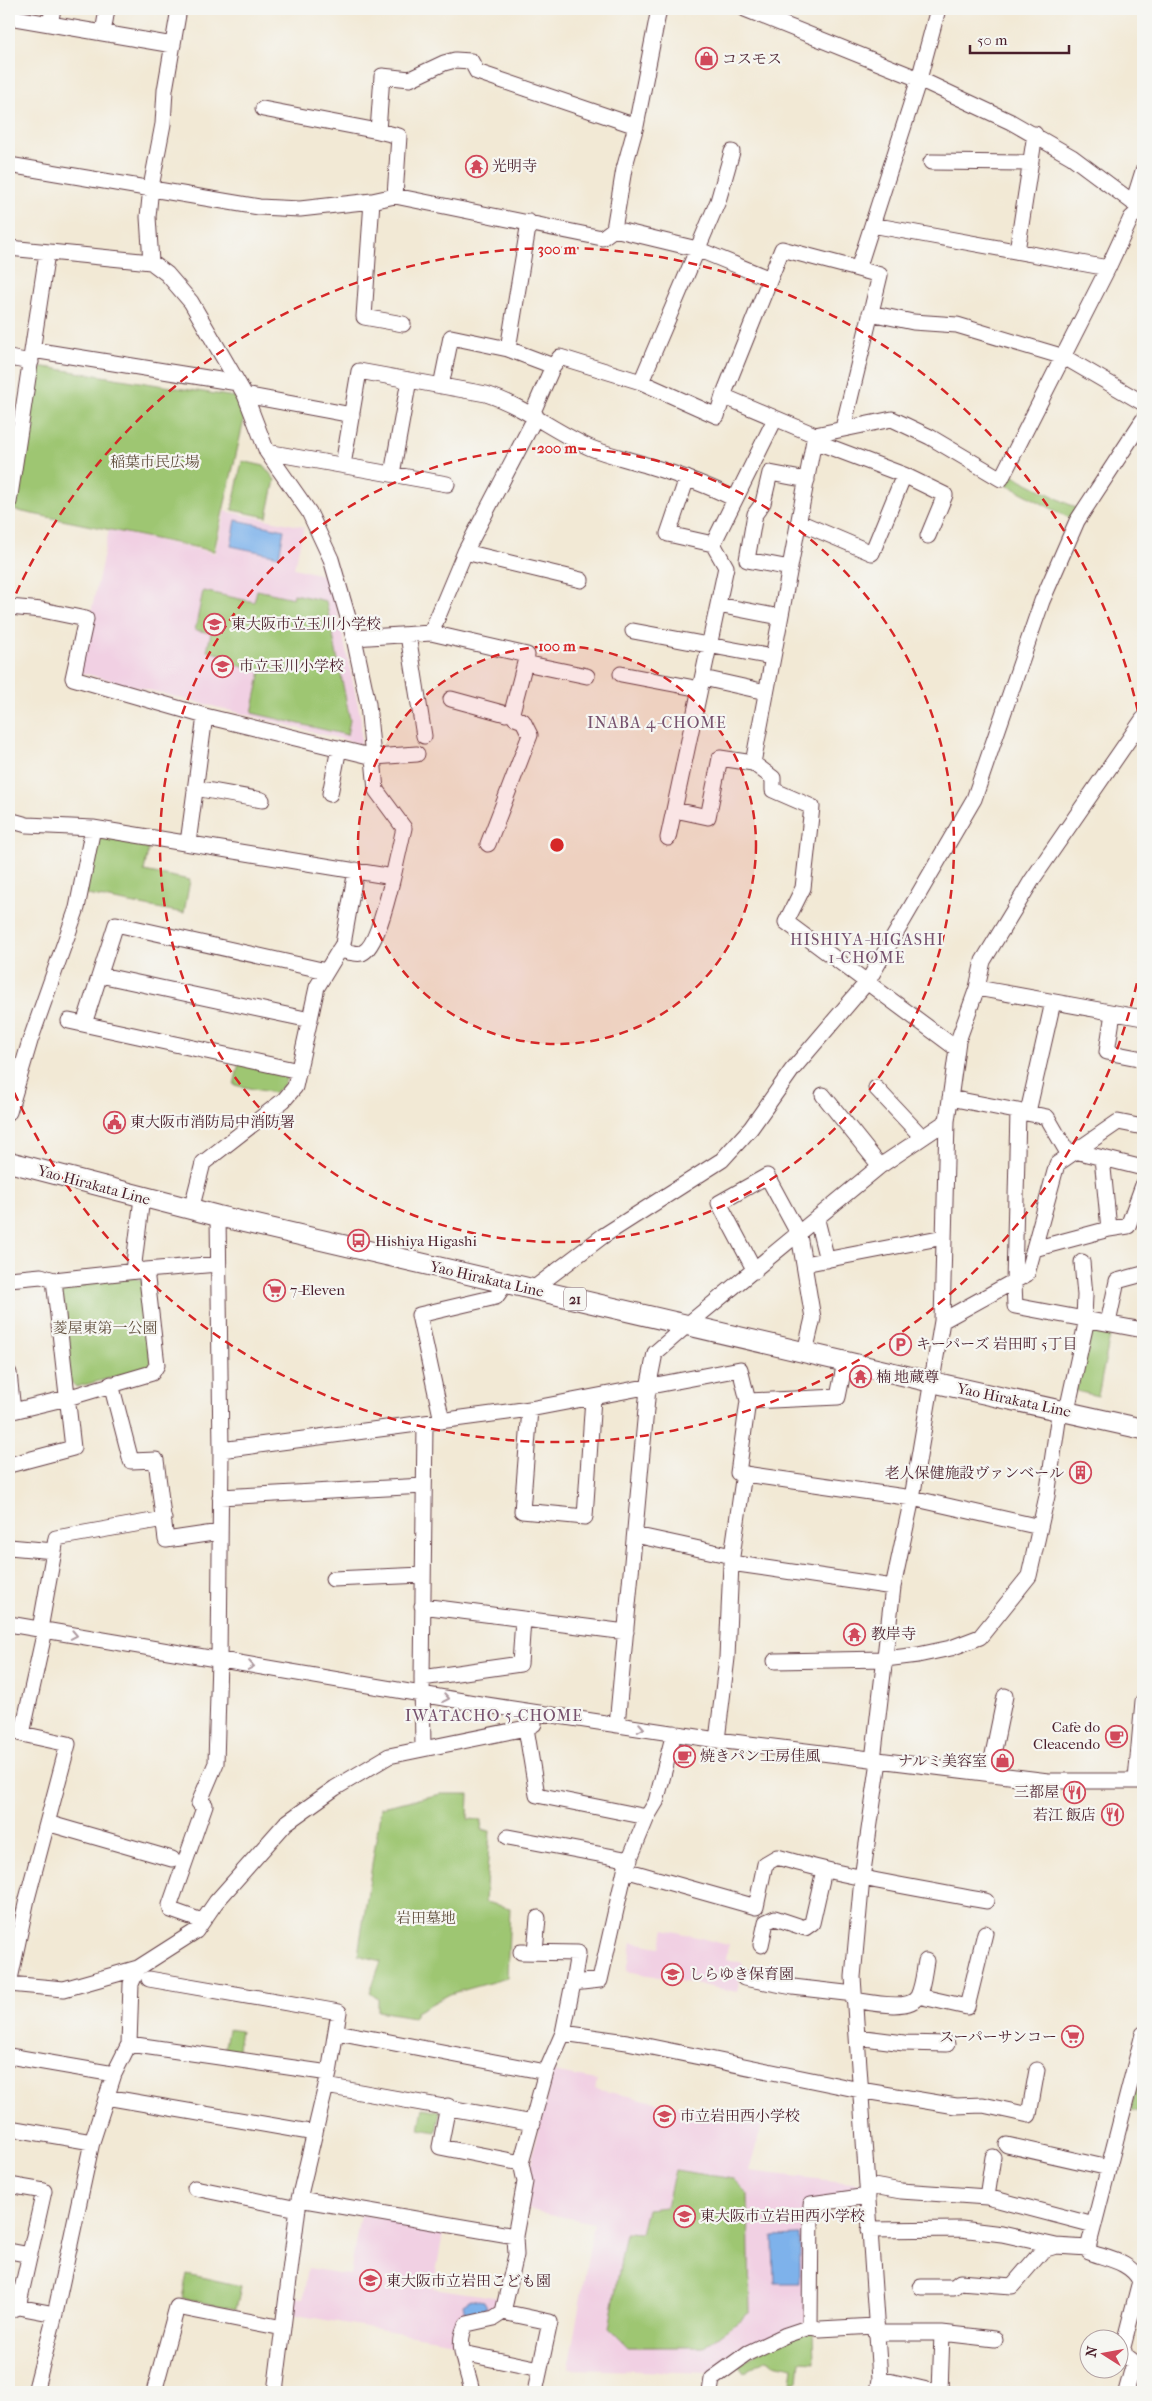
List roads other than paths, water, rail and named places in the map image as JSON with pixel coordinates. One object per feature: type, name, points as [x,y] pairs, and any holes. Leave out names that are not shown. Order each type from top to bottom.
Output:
[{"type":"main road","name":"Yao Hirakata Line","points":[[10,1165],[190,1210],[1143,1429]]},
{"type":"street","points":[[50,24],[52,9]]},
{"type":"street","points":[[103,33],[107,9]]},
{"type":"street","points":[[151,262],[148,217],[151,187],[163,124],[165,90],[179,9]]},
{"type":"street","points":[[9,165],[151,187],[259,207],[300,209],[372,201],[395,196],[602,238],[614,229],[624,169],[636,126],[659,9]]},
{"type":"street","points":[[749,9],[919,79],[1035,134],[1072,157],[1139,207]]},
{"type":"street","points":[[858,269],[919,79],[938,9]]},
{"type":"street","points":[[9,17],[174,45]]},
{"type":"street","points":[[378,131],[382,76],[410,79],[455,60],[471,61],[477,72],[636,126]]},
{"type":"street","points":[[263,109],[399,136],[395,196]]},
{"type":"street","points":[[1017,251],[1035,134]]},
{"type":"street","points":[[641,382],[718,201],[732,152]]},
{"type":"street","points":[[931,162],[1031,163]]},
{"type":"street","points":[[815,438],[843,428],[892,419],[930,437],[1001,479],[1064,357],[1131,218],[1139,207],[1143,171]]},
{"type":"street","points":[[372,201],[364,317],[403,324]]},
{"type":"street","points":[[508,349],[529,222]]},
{"type":"street","points":[[872,225],[1108,268]]},
{"type":"street","points":[[614,229],[697,249],[770,280]]},
{"type":"street","points":[[9,248],[151,262],[167,274],[191,302],[242,389],[267,452],[309,512],[331,559],[354,638],[368,704],[376,790],[404,828],[394,877],[382,921],[367,950],[360,954],[339,950]]},
{"type":"street","points":[[431,634],[465,552],[534,415],[553,366],[560,357],[641,382],[717,416],[723,396],[782,248],[880,275],[843,428]]},
{"type":"street","points":[[9,502],[12,470],[32,356],[47,253]]},
{"type":"street","points":[[870,313],[913,322],[957,325],[1064,357],[1143,403]]},
{"type":"street","points":[[441,386],[451,337],[508,349],[553,366]]},
{"type":"street","points":[[9,358],[32,356],[242,389],[352,415]]},
{"type":"street","points":[[343,465],[359,371],[486,394],[504,400],[534,415],[566,437],[594,449],[687,478],[735,498]]},
{"type":"street","points":[[392,474],[409,380]]},
{"type":"street","points":[[723,396],[815,438],[904,475],[945,495],[928,536]]},
{"type":"street","points":[[713,544],[775,419]]},
{"type":"street","points":[[532,1289],[603,1236],[722,1160],[751,1128],[792,1070],[868,981],[974,799],[1042,601],[1077,521],[1143,420]]},
{"type":"street","points":[[753,763],[815,438]]},
{"type":"street","points":[[267,452],[447,484]]},
{"type":"street","points":[[790,568],[747,560],[755,514],[764,503],[770,473],[807,480]]},
{"type":"street","points":[[798,522],[872,553],[904,475]]},
{"type":"street","points":[[668,838],[726,567],[713,544],[668,534],[687,478]]},
{"type":"street","points":[[465,552],[580,580]]},
{"type":"street","points":[[718,605],[780,617]]},
{"type":"street","points":[[9,607],[42,610],[86,619],[73,678],[205,716],[374,757],[417,754]]},
{"type":"street","points":[[633,631],[772,657]]},
{"type":"street","points":[[354,638],[431,634],[527,655],[512,712],[515,718],[523,721],[530,735],[488,844]]},
{"type":"street","points":[[408,635],[424,736]]},
{"type":"street","points":[[525,663],[587,676]]},
{"type":"street","points":[[622,674],[766,692]]},
{"type":"street","points":[[451,699],[506,714],[512,712]]},
{"type":"street","points":[[188,843],[205,716]]},
{"type":"street","points":[[935,2392],[879,2385],[853,1977],[893,1587],[912,1498],[942,1321],[950,1098],[957,1049],[964,1021],[977,988],[983,960],[1007,919],[1143,719]]},
{"type":"street","points":[[330,794],[340,748]]},
{"type":"street","points":[[675,810],[708,817],[720,758],[753,763],[773,778],[773,790],[812,807],[803,888],[786,922],[868,981],[957,1049]]},
{"type":"street","points":[[195,788],[262,800]]},
{"type":"street","points":[[9,820],[27,825],[94,828],[394,877]]},
{"type":"street","points":[[9,1112],[30,1041],[77,908],[94,828]]},
{"type":"street","points":[[190,1210],[203,1163],[284,1100],[295,1087],[317,987],[343,944],[356,870]]},
{"type":"street","points":[[299,1070],[76,1022],[100,974],[116,924],[326,971]]},
{"type":"street","points":[[100,974],[310,1020]]},
{"type":"street","points":[[977,988],[1143,1018]]},
{"type":"street","points":[[1053,1002],[1023,1111],[1014,1283],[1015,1306],[1143,1330]]},
{"type":"street","points":[[1113,1013],[1107,1052],[1143,1059]]},
{"type":"street","points":[[876,1088],[922,1137]]},
{"type":"street","points":[[823,1095],[880,1166]]},
{"type":"street","points":[[950,1098],[1047,1117],[1072,1153],[1143,1168]]},
{"type":"street","points":[[617,1725],[648,1388],[655,1353],[687,1324],[799,1235],[880,1166],[948,1121]]},
{"type":"street","points":[[942,1321],[1014,1283],[1027,1274],[1057,1164],[1118,1122],[1143,1127]]},
{"type":"street","points":[[1102,1158],[1109,1228]]},
{"type":"street","points":[[755,1271],[719,1203],[767,1176],[799,1235],[813,1318],[805,1352]]},
{"type":"street","points":[[1034,1249],[1109,1228],[1128,1226],[1143,1185]]},
{"type":"street","points":[[9,1373],[11,1411],[67,1398],[152,1373],[157,1365],[139,1270],[142,1198]]},
{"type":"street","points":[[202,1921],[171,1910],[170,1905],[205,1805],[199,1803],[216,1763],[221,1450],[218,1216]]},
{"type":"street","points":[[817,1220],[828,1260]]},
{"type":"street","points":[[804,1264],[944,1237]]},
{"type":"street","points":[[775,1661],[885,1659],[943,1650],[980,1637],[1029,1576],[1047,1496],[1058,1421],[1069,1401],[1085,1318],[1082,1262]]},
{"type":"street","points":[[9,1279],[41,1276],[54,1280],[139,1270],[218,1264]]},
{"type":"street","points":[[1108,1323],[1116,1281],[1143,1274]]},
{"type":"street","points":[[9,1466],[73,1448],[54,1280]]},
{"type":"street","points":[[442,1421],[419,1315],[496,1297],[501,1290],[502,1282]]},
{"type":"street","points":[[748,1401],[838,1396],[845,1362]]},
{"type":"street","points":[[221,1450],[530,1409],[740,1369],[748,1401],[738,1473],[912,1498],[1040,1527]]},
{"type":"street","points":[[111,1384],[131,1461],[156,1460],[166,1540],[220,1532]]},
{"type":"street","points":[[530,1409],[522,1510],[585,1517],[593,1398]]},
{"type":"street","points":[[423,1749],[422,1606],[425,1424]]},
{"type":"street","points":[[717,1740],[727,1658],[732,1559],[744,1474]]},
{"type":"street","points":[[220,1497],[424,1486]]},
{"type":"street","points":[[164,1519],[56,1538],[43,1629],[22,1734],[68,1744],[27,1900],[9,1984],[64,1989],[138,1968],[196,1931],[216,1902],[286,1823],[336,1788],[389,1756],[526,1728],[550,1714]]},
{"type":"street","points":[[635,1535],[732,1559],[893,1587]]},
{"type":"street","points":[[9,1547],[54,1551]]},
{"type":"street","points":[[333,1579],[423,1575]]},
{"type":"street","points":[[422,1606],[626,1632]]},
{"type":"street","points":[[422,1686],[520,1664],[523,1619]]},
{"type":"street","points":[[9,1624],[219,1660],[422,1686],[550,1714],[617,1725],[876,1761],[1048,1781],[1140,1781],[1143,1701]]},
{"type":"street","points":[[989,1774],[1005,1696]]},
{"type":"street","points":[[526,1728],[537,1795],[647,1817]]},
{"type":"street","points":[[573,1983],[600,1980],[628,1865],[647,1817],[656,1802],[674,1733]]},
{"type":"street","points":[[47,1823],[172,1859]]},
{"type":"street","points":[[508,1837],[628,1865],[756,1907],[765,1864],[777,1856],[824,1870],[986,1901]]},
{"type":"street","points":[[761,1945],[766,1922],[776,1918],[805,1928],[812,1923],[824,1870]]},
{"type":"street","points":[[504,2312],[516,2255],[515,2236],[525,2182],[521,2163],[546,2072],[563,2033],[578,1953],[528,1952],[538,1918]]},
{"type":"street","points":[[918,1996],[967,2007],[985,1933]]},
{"type":"street","points":[[744,1978],[854,1997],[887,2006],[913,2001],[918,1996],[926,1961]]},
{"type":"street","points":[[35,2392],[55,2314],[92,2142],[114,2074],[130,2044],[131,1984],[138,1968]]},
{"type":"street","points":[[149,1979],[339,2012],[328,2079],[298,2204],[275,2392]]},
{"type":"street","points":[[337,2032],[546,2072]]},
{"type":"street","points":[[563,2033],[628,2042],[860,2090],[956,2106],[983,2105],[1029,2115],[1037,2070]]},
{"type":"street","points":[[1126,2392],[1139,2366],[1126,2355],[1124,2347],[1140,2281],[1128,2266],[1089,2252],[1088,2248],[1143,2034]]},
{"type":"street","points":[[857,2037],[904,2043],[946,2044]]},
{"type":"street","points":[[130,2044],[328,2079],[448,2106],[533,2122]]},
{"type":"street","points":[[9,2056],[114,2074]]},
{"type":"street","points":[[106,2097],[315,2133]]},
{"type":"street","points":[[448,2106],[440,2147],[521,2163]]},
{"type":"street","points":[[9,2128],[92,2142]]},
{"type":"street","points":[[1007,2145],[1109,2168]]},
{"type":"street","points":[[987,2197],[993,2157]]},
{"type":"street","points":[[9,2185],[44,2191],[30,2255],[13,2308],[55,2314]]},
{"type":"street","points":[[194,2188],[515,2236]]},
{"type":"street","points":[[810,2327],[811,2204],[868,2191],[901,2191],[987,2197],[1094,2225]]},
{"type":"street","points":[[869,2230],[960,2229],[1002,2234],[1056,2246],[1088,2248]]},
{"type":"street","points":[[921,2287],[954,2287],[960,2282],[1012,2286],[1044,2250],[1056,2246]]},
{"type":"street","points":[[9,2251],[30,2255]]},
{"type":"street","points":[[154,2392],[177,2307],[283,2328]]},
{"type":"street","points":[[472,2392],[460,2341],[462,2332],[467,2324],[494,2318],[504,2312],[550,2322],[535,2392]]},
{"type":"street","points":[[710,2392],[712,2379],[748,2353],[786,2335],[810,2327],[820,2329],[875,2329],[942,2333],[995,2339]]},
{"type":"street","points":[[940,2392],[942,2333]]},
{"type":"street","points":[[463,2353],[540,2368]]},
{"type":"water","points":[[236,520],[284,530],[279,556],[231,546]]},
{"type":"water","points":[[800,2235],[800,2284],[774,2284],[773,2236]]},
{"type":"water","points":[[471,2299],[484,2301],[487,2307],[480,2311],[465,2314],[463,2304]]},
{"type":"place","name":"コスモス","points":[[706,59]]},
{"type":"place","name":"光明寺","points":[[476,166]]},
{"type":"place","name":"東大阪市立玉川小学校","points":[[215,624]]},
{"type":"place","name":"市立玉川小学校","points":[[223,666]]},
{"type":"place","name":"東大阪市消防局中消防署","points":[[114,1122]]},
{"type":"place","name":"Hishiya Higashi","points":[[359,1241]]},
{"type":"place","name":"7-Eleven","points":[[274,1290]]},
{"type":"place","name":"キーパーズ 岩田町 5丁目","points":[[900,1344]]},
{"type":"place","name":"楠 地蔵尊","points":[[860,1377]]},
{"type":"place","name":"老人保健施設ヴァンベール","points":[[1080,1473]]},
{"type":"place","name":"教岸寺","points":[[855,1634]]},
{"type":"place","name":"Cafe do Cleacendo","points":[[1116,1736]]},
{"type":"place","name":"焼きパン工房佳風","points":[[684,1756]]},
{"type":"place","name":"ナルミ美容室","points":[[1003,1761]]},
{"type":"place","name":"三都屋","points":[[1075,1792]]},
{"type":"place","name":"若江 飯店","points":[[1112,1815]]},
{"type":"place","name":"しらゆき保育園","points":[[673,1974]]},
{"type":"place","name":"スーパーサンコー","points":[[1073,2037]]},
{"type":"place","name":"市立岩田西小学校","points":[[664,2116]]},
{"type":"place","name":"東大阪市立岩田西小学校","points":[[684,2216]]},
{"type":"place","name":"東大阪市立岩田こども園","points":[[370,2281]]},
{"type":"district","name":"INABA 4-CHOME","points":[[657,722]]},
{"type":"district","name":"HISHIYA-HIGASHI 1-CHOME","points":[[867,948]]},
{"type":"district","name":"IWATACHO 5-CHOME","points":[[494,1715]]},
{"type":"park label","name":"稲葉市民広場","points":[[155,462]]},
{"type":"park label","name":"菱屋東第一公園","points":[[105,1328]]},
{"type":"park label","name":"岩田墓地","points":[[426,1918]]}]
